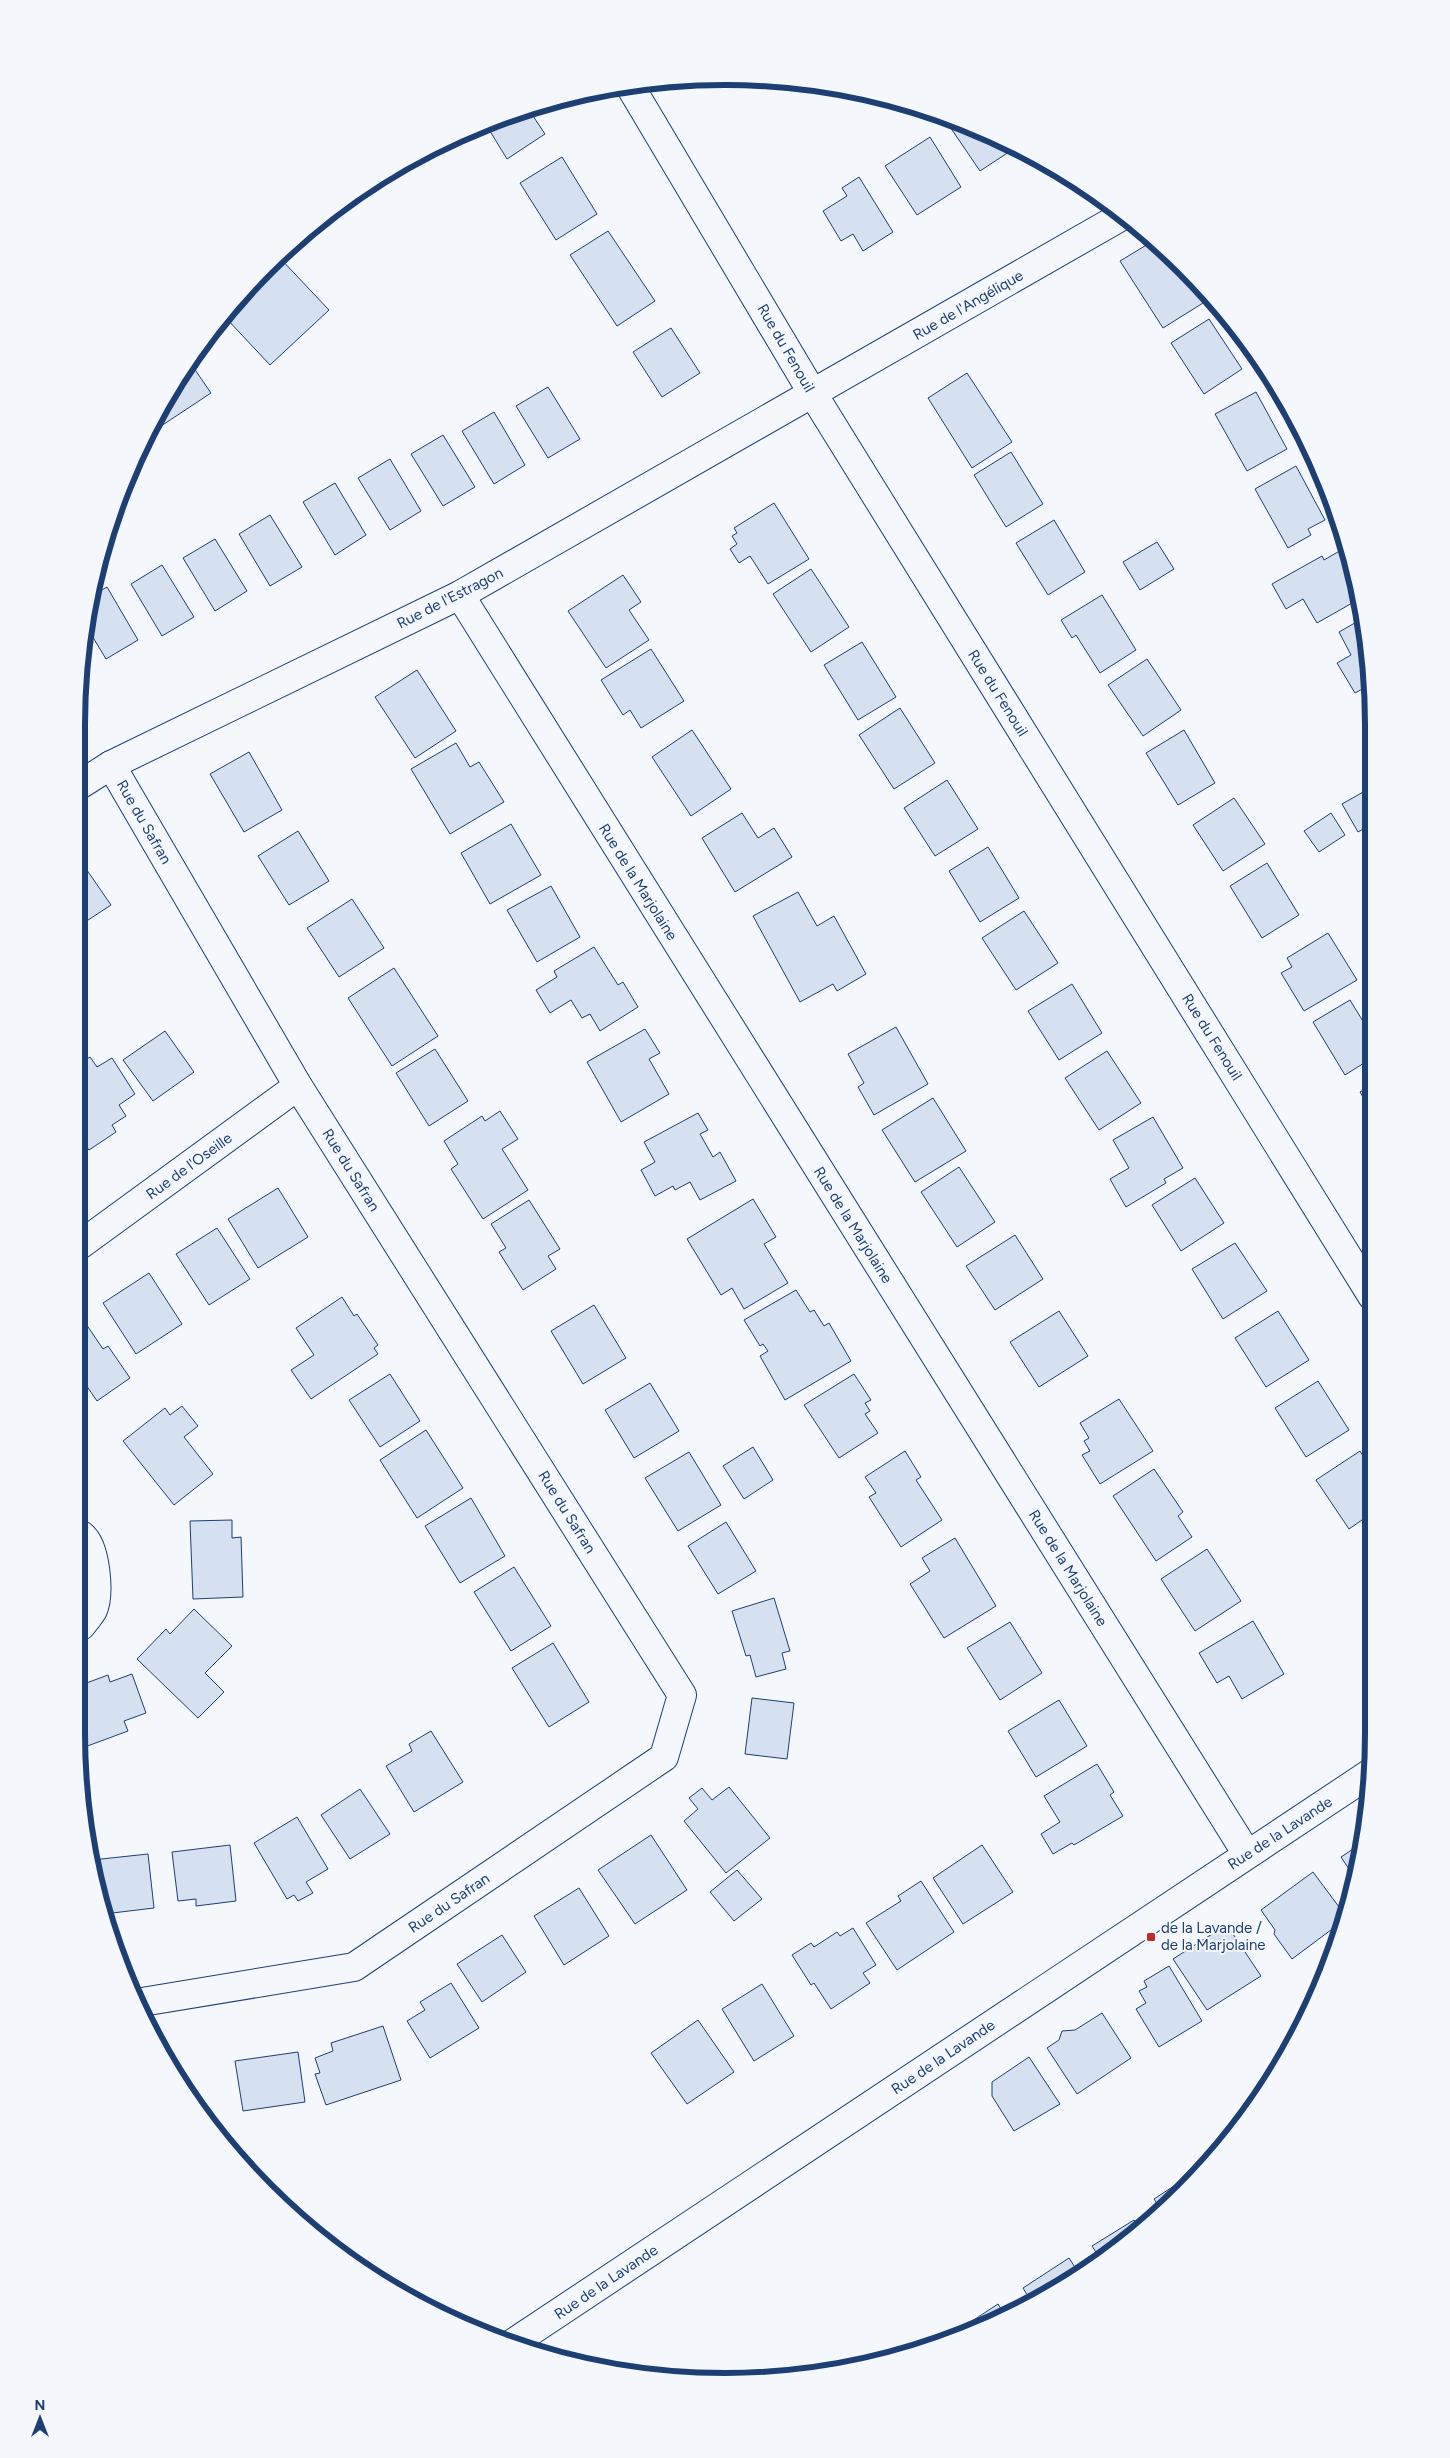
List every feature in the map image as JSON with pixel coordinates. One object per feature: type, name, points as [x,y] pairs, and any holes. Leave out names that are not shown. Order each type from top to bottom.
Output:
[{"type":"street","name":"Rue du Fenouil","points":[[633,91],[814,394],[1365,1285]]},
{"type":"street","name":"Rue de l'Angélique","points":[[814,394],[1117,219]]},
{"type":"street","name":"Rue de l'Estragon","points":[[85,782],[111,765],[460,596],[814,394]]},
{"type":"street","name":"Rue de la Marjolaine","points":[[460,596],[1247,1854]]},
{"type":"street","name":"Rue du Safran","points":[[111,765],[298,1086],[682,1695],[664,1757],[354,1968],[145,2002]]},
{"type":"street","name":"Rue de l'Oseille","points":[[85,1241],[298,1086]]},
{"type":"street","points":[[85,1537],[97,1569],[94,1608],[85,1620]]},
{"type":"street","name":"Rue de la Lavande","points":[[519,2339],[1364,1777]]},
{"type":"building","points":[[532,115],[545,134],[507,159],[489,130]]},
{"type":"building","points":[[949,126],[1009,152],[980,171]]},
{"type":"building","points":[[930,137],[961,187],[917,215],[885,166]]},
{"type":"building","points":[[562,157],[597,214],[556,240],[520,183]]},
{"type":"building","points":[[859,177],[893,232],[863,251],[853,234],[841,241],[823,211],[847,196],[842,188]]},
{"type":"building","points":[[608,231],[655,301],[617,326],[570,255]]},
{"type":"building","points":[[1147,244],[1178,272],[1196,292],[1203,303],[1163,328],[1120,261]]},
{"type":"building","points":[[283,262],[329,310],[270,365],[229,321]]},
{"type":"building","points":[[1209,319],[1242,369],[1204,394],[1171,343]]},
{"type":"building","points":[[671,328],[700,373],[662,397],[633,352]]},
{"type":"building","points":[[194,368],[211,393],[159,427]]},
{"type":"building","points":[[967,373],[1012,442],[972,468],[928,398]]},
{"type":"building","points":[[548,387],[580,439],[548,458],[516,406]]},
{"type":"building","points":[[1256,392],[1287,449],[1247,471],[1215,414]]},
{"type":"building","points":[[494,412],[525,465],[494,484],[462,431]]},
{"type":"building","points":[[443,435],[475,487],[443,506],[411,454]]},
{"type":"building","points":[[1011,452],[1043,504],[1006,527],[974,475]]},
{"type":"building","points":[[390,459],[421,511],[390,530],[358,478]]},
{"type":"building","points":[[1296,466],[1325,520],[1308,529],[1311,535],[1288,548],[1255,489]]},
{"type":"building","points":[[335,483],[366,535],[335,555],[303,502]]},
{"type":"building","points":[[774,503],[809,559],[768,584],[750,556],[739,563],[730,549],[737,544],[732,536],[737,533],[734,528]]},
{"type":"building","points":[[270,515],[302,567],[270,586],[239,534]]},
{"type":"building","points":[[1054,520],[1085,572],[1048,595],[1016,543]]},
{"type":"building","points":[[215,539],[247,591],[215,611],[183,558]]},
{"type":"building","points":[[1157,542],[1174,569],[1140,590],[1123,562]]},
{"type":"building","points":[[1340,550],[1353,602],[1317,623],[1303,599],[1286,609],[1272,584],[1322,556],[1324,560]]},
{"type":"building","points":[[162,565],[194,617],[162,636],[131,584]]},
{"type":"building","points":[[811,569],[849,627],[811,652],[773,594]]},
{"type":"building","points":[[623,575],[641,602],[629,610],[649,640],[606,668],[568,611]]},
{"type":"building","points":[[107,587],[138,640],[106,659],[91,634],[99,592]]},
{"type":"building","points":[[1102,595],[1136,650],[1100,673],[1076,635],[1072,638],[1061,620]]},
{"type":"building","points":[[1357,622],[1364,688],[1355,693],[1337,663],[1351,655],[1339,632]]},
{"type":"building","points":[[862,642],[896,697],[858,720],[824,665]]},
{"type":"building","points":[[651,649],[684,701],[641,728],[630,710],[623,715],[601,680]]},
{"type":"building","points":[[1147,659],[1181,710],[1143,736],[1108,685]]},
{"type":"building","points":[[417,670],[456,731],[415,758],[375,697]]},
{"type":"building","points":[[900,708],[935,763],[894,789],[859,735]]},
{"type":"building","points":[[692,730],[731,789],[691,816],[652,757]]},
{"type":"building","points":[[1184,730],[1215,783],[1178,805],[1146,753]]},
{"type":"building","points":[[456,743],[470,767],[479,762],[504,802],[450,834],[411,769]]},
{"type":"building","points":[[249,752],[282,810],[244,832],[210,774]]},
{"type":"building","points":[[947,780],[978,829],[935,856],[904,808]]},
{"type":"building","points":[[1365,791],[1365,828],[1358,832],[1342,804]]},
{"type":"building","points":[[1234,798],[1265,844],[1223,871],[1193,825]]},
{"type":"building","points":[[742,813],[758,838],[774,828],[792,857],[735,892],[702,838]]},
{"type":"building","points":[[1331,813],[1345,835],[1319,852],[1304,831]]},
{"type":"building","points":[[511,824],[541,875],[490,904],[461,853]]},
{"type":"building","points":[[298,831],[329,881],[289,905],[258,856]]},
{"type":"building","points":[[988,847],[1019,898],[980,922],[949,871]]},
{"type":"building","points":[[1267,863],[1299,915],[1262,938],[1230,886]]},
{"type":"building","points":[[85,867],[111,905],[85,922]]},
{"type":"building","points":[[551,886],[580,937],[537,962],[507,910]]},
{"type":"building","points":[[798,892],[817,926],[834,916],[866,974],[837,991],[833,984],[800,1002],[753,916]]},
{"type":"building","points":[[352,899],[384,948],[339,977],[307,928]]},
{"type":"building","points":[[1024,911],[1058,963],[1016,990],[982,938]]},
{"type":"building","points":[[1328,933],[1357,980],[1304,1011],[1281,973],[1292,967],[1287,958]]},
{"type":"building","points":[[594,947],[618,985],[623,982],[638,1007],[600,1031],[590,1014],[582,1018],[571,1000],[550,1013],[536,990],[557,977],[554,971]]},
{"type":"building","points":[[394,968],[438,1036],[392,1066],[348,998]]},
{"type":"building","points":[[1072,984],[1102,1033],[1059,1060],[1028,1011]]},
{"type":"building","points":[[1350,1000],[1365,1025],[1365,1062],[1345,1075],[1313,1022]]},
{"type":"building","points":[[896,1027],[928,1084],[874,1115],[858,1087],[864,1083],[848,1054]]},
{"type":"building","points":[[645,1029],[660,1053],[649,1059],[669,1094],[621,1122],[587,1062]]},
{"type":"building","points":[[165,1031],[194,1072],[153,1101],[123,1060]]},
{"type":"building","points":[[435,1049],[468,1101],[429,1126],[396,1073]]},
{"type":"building","points":[[1107,1051],[1141,1103],[1099,1130],[1065,1078]]},
{"type":"building","points":[[90,1057],[97,1067],[112,1058],[135,1094],[119,1105],[126,1116],[112,1125],[116,1132],[89,1150],[85,1144],[85,1060]]},
{"type":"building","points":[[1365,1089],[1365,1100],[1360,1092]]},
{"type":"building","points":[[933,1098],[966,1151],[915,1182],[882,1130]]},
{"type":"building","points":[[500,1111],[518,1139],[502,1149],[528,1190],[483,1219],[451,1169],[458,1164],[444,1141],[482,1116],[485,1121]]},
{"type":"building","points":[[698,1113],[708,1130],[700,1134],[713,1157],[720,1152],[736,1181],[700,1200],[690,1182],[675,1190],[673,1186],[655,1196],[641,1170],[655,1162],[644,1142]]},
{"type":"building","points":[[1153,1117],[1183,1168],[1164,1179],[1166,1183],[1126,1207],[1110,1179],[1129,1168],[1113,1140]]},
{"type":"building","points":[[959,1167],[995,1222],[957,1247],[921,1192]]},
{"type":"building","points":[[1195,1178],[1224,1223],[1181,1251],[1152,1205]]},
{"type":"building","points":[[278,1188],[308,1237],[258,1268],[228,1219]]},
{"type":"building","points":[[753,1199],[776,1237],[764,1244],[788,1283],[744,1309],[732,1288],[721,1295],[687,1239]]},
{"type":"building","points":[[529,1200],[560,1249],[548,1256],[556,1269],[523,1290],[499,1252],[506,1248],[491,1224]]},
{"type":"building","points":[[217,1228],[250,1279],[209,1305],[176,1254]]},
{"type":"building","points":[[1015,1235],[1043,1279],[995,1310],[966,1266]]},
{"type":"building","points":[[1235,1243],[1267,1291],[1223,1319],[1192,1269]]},
{"type":"building","points":[[149,1273],[182,1324],[136,1354],[103,1303]]},
{"type":"building","points":[[796,1290],[810,1312],[814,1310],[824,1326],[829,1323],[851,1361],[785,1400],[760,1356],[768,1351],[763,1344],[760,1346],[744,1320]]},
{"type":"building","points":[[342,1297],[354,1316],[357,1314],[378,1345],[374,1348],[378,1354],[311,1399],[291,1370],[314,1355],[296,1328]]},
{"type":"building","points":[[594,1305],[626,1358],[583,1384],[551,1331]]},
{"type":"building","points":[[1059,1311],[1088,1356],[1039,1387],[1010,1342]]},
{"type":"building","points":[[1278,1311],[1309,1360],[1266,1387],[1235,1338]]},
{"type":"building","points":[[85,1322],[103,1349],[108,1346],[130,1378],[97,1401],[86,1385]]},
{"type":"building","points":[[390,1374],[420,1421],[380,1447],[349,1400]]},
{"type":"building","points":[[854,1374],[871,1400],[865,1403],[870,1411],[865,1414],[878,1433],[839,1458],[804,1405]]},
{"type":"building","points":[[1318,1381],[1349,1430],[1306,1457],[1275,1408]]},
{"type":"building","points":[[650,1383],[679,1431],[634,1458],[605,1410]]},
{"type":"building","points":[[1119,1399],[1153,1451],[1100,1484],[1082,1455],[1090,1451],[1084,1441],[1089,1438],[1080,1423]]},
{"type":"building","points":[[182,1406],[198,1426],[184,1437],[213,1474],[174,1505],[123,1441],[165,1408],[170,1415]]},
{"type":"building","points":[[426,1430],[463,1488],[417,1518],[380,1460]]},
{"type":"building","points":[[753,1447],[773,1480],[744,1499],[723,1466]]},
{"type":"building","points":[[905,1451],[921,1477],[916,1480],[942,1520],[901,1547],[869,1497],[876,1493],[865,1477]]},
{"type":"building","points":[[1360,1451],[1365,1459],[1365,1518],[1349,1529],[1316,1480]]},
{"type":"building","points":[[689,1452],[721,1505],[678,1531],[645,1478]]},
{"type":"building","points":[[1154,1469],[1183,1512],[1178,1516],[1192,1537],[1156,1561],[1113,1496]]},
{"type":"building","points":[[471,1498],[505,1556],[460,1583],[425,1526]]},
{"type":"building","points":[[232,1520],[232,1538],[241,1537],[243,1597],[193,1599],[190,1521]]},
{"type":"building","points":[[726,1522],[756,1571],[718,1594],[688,1546]]},
{"type":"building","points":[[955,1538],[996,1606],[944,1638],[910,1584],[930,1571],[922,1558]]},
{"type":"building","points":[[1207,1549],[1241,1601],[1195,1631],[1161,1579]]},
{"type":"building","points":[[514,1567],[551,1626],[511,1651],[474,1592]]},
{"type":"building","points":[[774,1598],[790,1651],[782,1653],[786,1669],[756,1677],[750,1655],[746,1656],[732,1611]]},
{"type":"building","points":[[194,1609],[232,1646],[205,1673],[224,1692],[198,1718],[137,1659],[166,1629],[170,1634]]},
{"type":"building","points":[[1253,1621],[1284,1674],[1242,1699],[1229,1676],[1217,1683],[1199,1653]]},
{"type":"building","points":[[1010,1622],[1042,1673],[1000,1700],[967,1648]]},
{"type":"building","points":[[553,1643],[589,1702],[549,1727],[512,1668]]},
{"type":"building","points":[[132,1674],[146,1713],[124,1721],[128,1731],[85,1747],[85,1684],[108,1675],[110,1682]]},
{"type":"building","points":[[752,1698],[794,1703],[787,1759],[745,1754]]},
{"type":"building","points":[[1059,1700],[1087,1746],[1036,1777],[1008,1731]]},
{"type":"building","points":[[431,1731],[463,1782],[414,1812],[386,1766],[412,1751],[409,1744]]},
{"type":"building","points":[[1097,1764],[1114,1792],[1110,1795],[1123,1816],[1074,1845],[1072,1843],[1053,1854],[1041,1834],[1060,1822],[1044,1796]]},
{"type":"building","points":[[729,1787],[770,1838],[726,1873],[684,1821],[698,1809],[689,1798],[702,1788],[712,1800]]},
{"type":"building","points":[[360,1789],[390,1834],[350,1859],[321,1815]]},
{"type":"building","points":[[297,1817],[328,1869],[306,1882],[313,1893],[298,1901],[294,1895],[287,1899],[254,1843]]},
{"type":"building","points":[[651,1835],[687,1890],[635,1924],[598,1870]]},
{"type":"building","points":[[230,1845],[236,1901],[196,1906],[196,1899],[178,1901],[172,1852]]},
{"type":"building","points":[[982,1845],[1013,1892],[963,1924],[933,1878]]},
{"type":"building","points":[[1355,1848],[1350,1870],[1341,1857]]},
{"type":"building","points":[[148,1854],[154,1908],[111,1913],[97,1859]]},
{"type":"building","points":[[737,1870],[762,1899],[734,1921],[710,1892]]},
{"type":"building","points":[[1313,1872],[1340,1908],[1334,1927],[1292,1959],[1274,1934],[1275,1930],[1261,1910]]},
{"type":"building","points":[[921,1881],[954,1932],[897,1970],[866,1923],[901,1901],[898,1896]]},
{"type":"building","points":[[579,1888],[609,1936],[564,1965],[534,1916]]},
{"type":"building","points":[[1223,1927],[1229,1928],[1261,1976],[1207,2010],[1173,1959]]},
{"type":"building","points":[[853,1928],[876,1965],[863,1973],[870,1983],[831,2009],[814,1983],[811,1985],[792,1955],[811,1943],[814,1947],[837,1932],[840,1936]]},
{"type":"building","points":[[502,1935],[526,1972],[482,2002],[457,1964]]},
{"type":"building","points":[[1169,1966],[1202,2021],[1159,2047],[1136,2009],[1146,2003],[1139,1991],[1147,1987],[1144,1981]]},
{"type":"building","points":[[451,1983],[479,2028],[430,2058],[407,2021],[425,2010],[420,2002]]},
{"type":"building","points":[[762,1984],[794,2036],[754,2061],[722,2009]]},
{"type":"building","points":[[1102,2013],[1131,2058],[1077,2094],[1047,2048],[1059,2040],[1062,2031],[1075,2030]]},
{"type":"building","points":[[698,2020],[734,2072],[687,2104],[651,2053]]},
{"type":"building","points":[[383,2026],[401,2080],[326,2105],[315,2074],[320,2073],[315,2058],[333,2051],[331,2043]]},
{"type":"building","points":[[298,2052],[305,2102],[243,2111],[235,2061]]},
{"type":"building","points":[[1029,2057],[1060,2104],[1014,2131],[992,2096],[992,2082]]},
{"type":"building","points":[[1184,2180],[1158,2205],[1154,2199]]},
{"type":"building","points":[[1134,2220],[1136,2223],[1097,2254],[1092,2246]]},
{"type":"building","points":[[1069,2258],[1076,2268],[1028,2296],[1023,2288]]},
{"type":"building","points":[[998,2304],[1002,2310],[970,2324],[964,2326]]},
{"type":"place","name":"de la Lavande / de la Marjolaine","points":[[1151,1937]]}]
